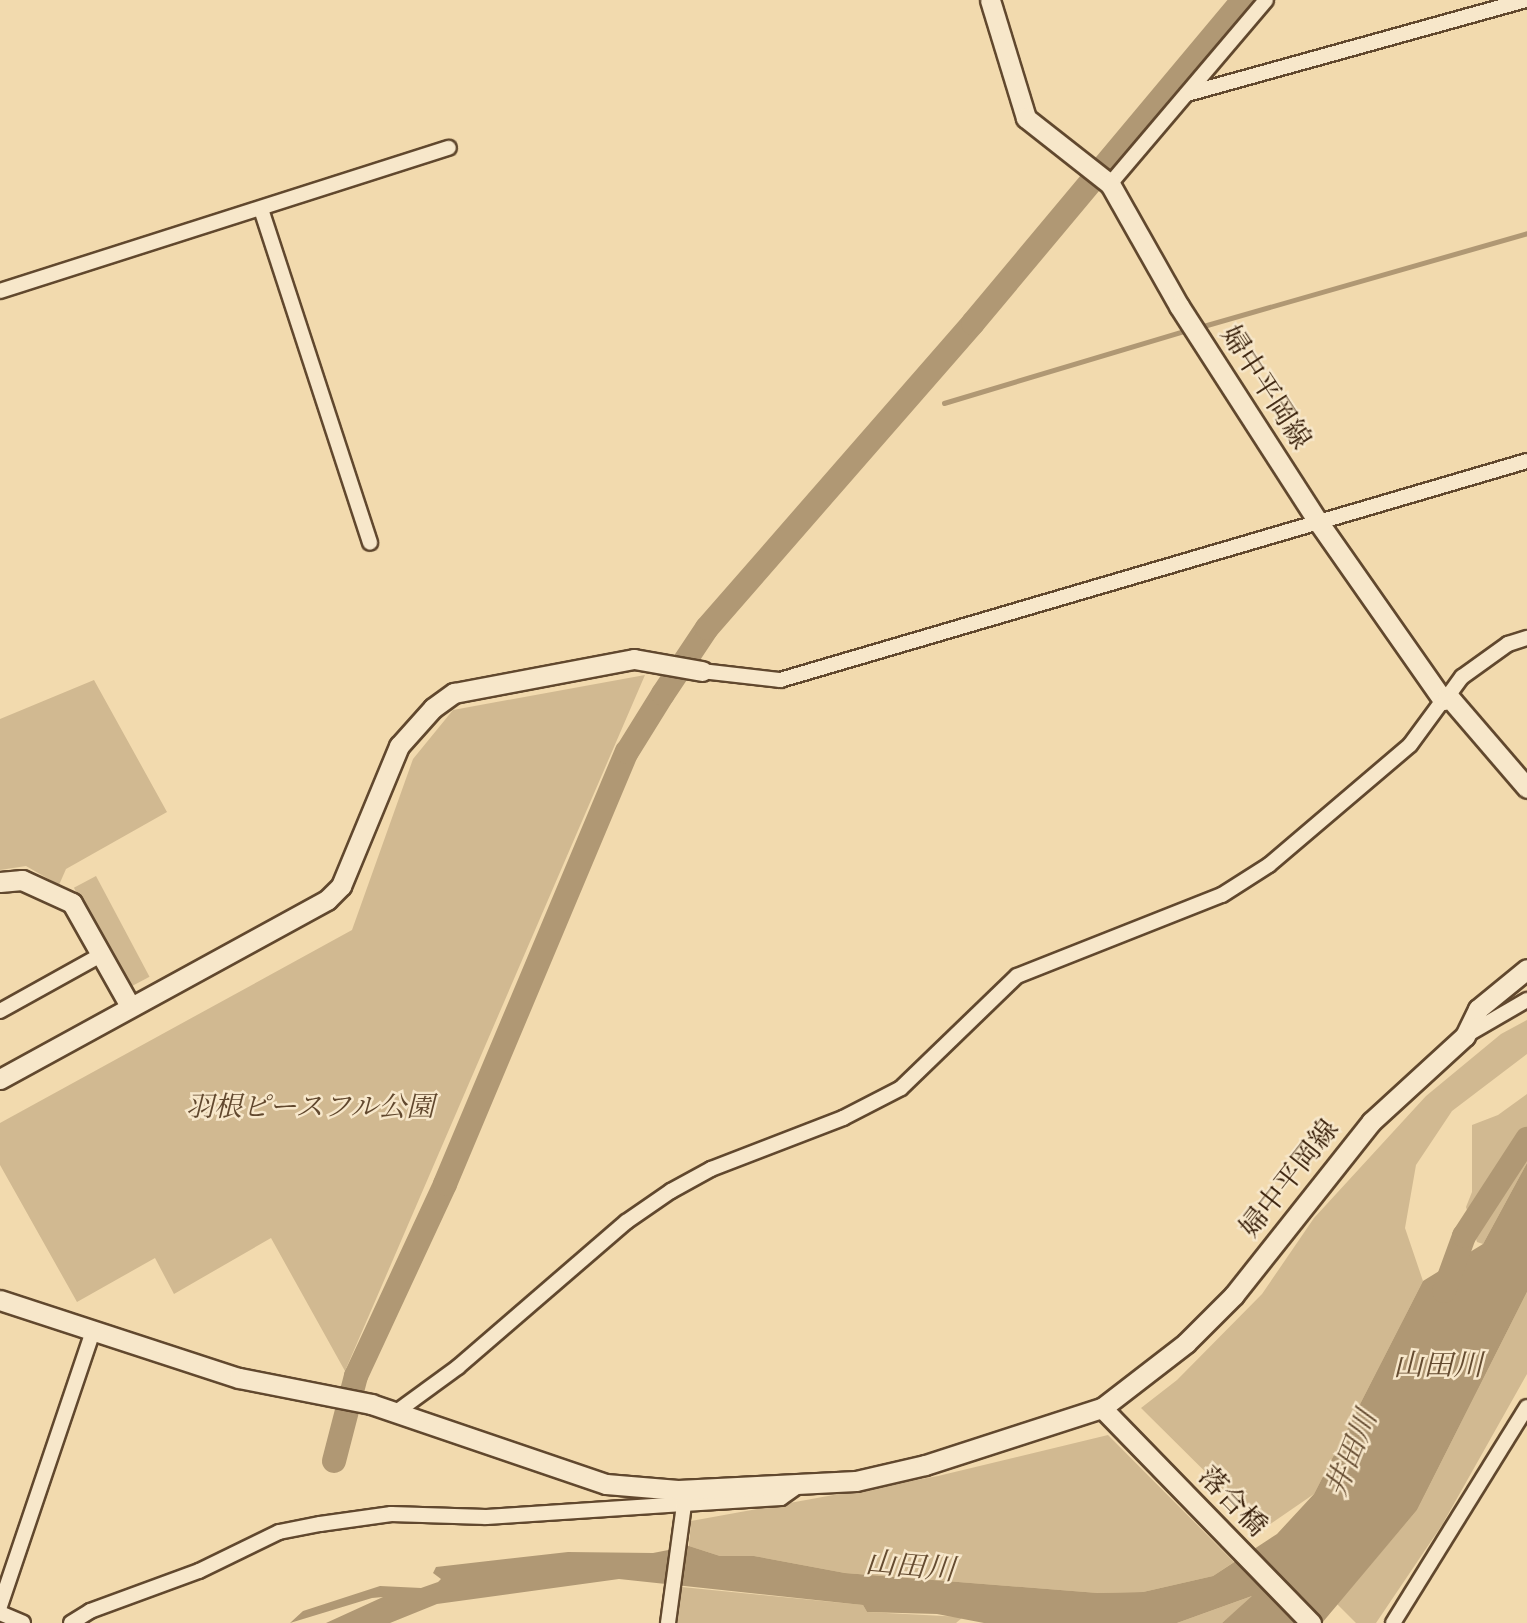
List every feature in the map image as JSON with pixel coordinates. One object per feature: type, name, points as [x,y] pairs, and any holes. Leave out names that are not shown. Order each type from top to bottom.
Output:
[{"type":"street","name":"婦中平岡線","points":[[990,0],[1026,118],[1110,184],[1179,306],[1319,523],[1446,698],[1527,786]]},
{"type":"street","points":[[1110,184],[1266,0]]},
{"type":"street","points":[[1187,93],[1527,0]]},
{"type":"street","points":[[0,291],[449,148]]},
{"type":"street","points":[[261,209],[370,543]]},
{"type":"street","points":[[0,1079],[327,900],[341,886],[399,746],[433,708],[454,693],[634,659],[668,662],[702,671],[780,680],[1527,461]]},
{"type":"street","points":[[395,1413],[458,1367],[626,1222],[671,1191],[711,1169],[843,1118],[901,1088],[1017,976],[1222,895],[1269,865],[1410,745],[1462,677],[1508,644],[1527,638]]},
{"type":"street","points":[[0,882],[22,880],[72,903],[130,1006]]},
{"type":"street","points":[[0,1011],[101,955]]},
{"type":"street","name":"婦中平岡線","points":[[0,1300],[239,1378],[371,1405],[606,1484],[678,1490],[797,1487],[856,1481],[925,1465],[1107,1414],[1186,1343],[1234,1295],[1371,1122],[1465,1036],[1478,1009],[1527,969]]},
{"type":"street","points":[[1465,1036],[1527,1000]]},
{"type":"street","points":[[0,1606],[93,1331]]},
{"type":"street","points":[[1393,1623],[1527,1407]]},
{"type":"street","name":"落合橋","points":[[1107,1414],[1311,1623]]},
{"type":"street","points":[[71,1623],[90,1611],[199,1571],[279,1532],[391,1514],[486,1517],[684,1507],[780,1498],[797,1487]]},
{"type":"street","points":[[668,1623],[684,1507]]},
{"type":"street","points":[[0,1613],[23,1623]]},
{"type":"green space","name":"羽根ピースフル公園","points":[[645,675],[345,1371],[271,1238],[174,1294],[155,1258],[77,1302],[0,1165],[0,1123],[352,930],[413,759],[453,710]]},
{"type":"green space","points":[[94,680],[167,812],[66,869],[59,885],[26,866],[0,870],[0,719]]},
{"type":"green space","points":[[96,876],[150,977],[127,988],[74,888]]},
{"type":"green space","points":[[1527,1020],[1527,1054],[1452,1111],[1416,1165],[1405,1228],[1423,1281],[1314,1494],[1263,1529],[1141,1408],[1177,1380],[1262,1294],[1314,1218],[1426,1096],[1501,1034]]},
{"type":"green space","points":[[1527,1094],[1527,1163],[1483,1244],[1477,1242],[1466,1207],[1472,1192],[1472,1125],[1498,1115]]},
{"type":"green space","points":[[1527,1292],[1527,1374],[1442,1525],[1376,1623],[1356,1623],[1337,1604],[1417,1510]]},
{"type":"green space","points":[[1108,1435],[1234,1562],[1213,1576],[1143,1592],[1098,1593],[845,1573],[754,1556],[720,1556],[689,1546],[691,1521],[938,1476]]},
{"type":"green space","points":[[682,1587],[863,1605],[867,1612],[963,1617],[956,1623],[677,1623]]},
{"type":"green space","points":[[1255,1595],[1222,1623],[1177,1623]]},
{"type":"water","name":"山田川","points":[[1527,1163],[1527,1292],[1417,1510],[1322,1623],[1222,1623],[1252,1596],[1177,1623],[984,1623],[937,1614],[867,1612],[863,1605],[619,1579],[437,1604],[390,1623],[326,1623],[383,1597],[372,1598],[290,1623],[303,1611],[380,1586],[421,1588],[438,1582],[441,1579],[433,1573],[436,1567],[568,1552],[653,1553],[689,1546],[720,1556],[754,1556],[845,1573],[1098,1593],[1143,1592],[1213,1576],[1277,1534],[1314,1494],[1423,1281],[1483,1244]]},
{"type":"waterway","points":[[334,1461],[356,1376],[445,1184],[627,752],[663,694],[707,628],[973,323],[1243,0]]},
{"type":"waterway","points":[[1200,327],[1527,233]]},
{"type":"waterway","points":[[944,403],[1188,330]]},
{"type":"waterway","name":"井田川","points":[[1444,1291],[1464,1236],[1527,1139]]}]
